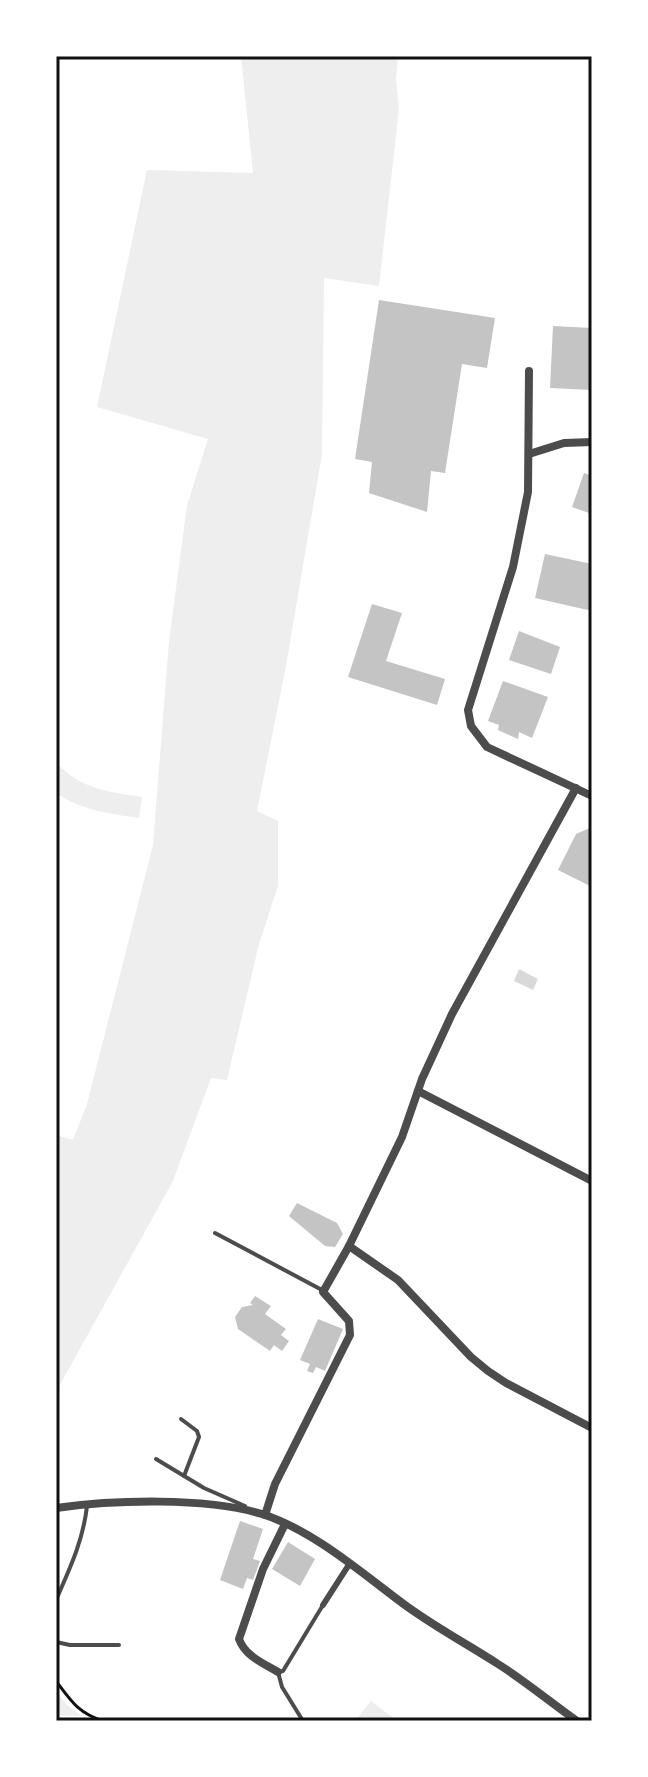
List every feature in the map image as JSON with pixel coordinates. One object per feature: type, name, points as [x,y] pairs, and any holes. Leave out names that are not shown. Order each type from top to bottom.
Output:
[{"type":"street","points":[[529,371],[528,492],[513,567],[468,710],[471,726],[487,747],[592,796]]},
{"type":"street","points":[[529,454],[564,443],[592,442]]},
{"type":"street","points":[[262,1514],[350,1335],[349,1321],[323,1292],[402,1137],[418,1091],[465,989],[576,788]]},
{"type":"street","points":[[418,1091],[592,1181]]},
{"type":"street","points":[[349,1246],[398,1280],[488,1371],[592,1428]]},
{"type":"street","points":[[56,1508],[123,1501],[208,1505],[262,1514],[285,1524],[350,1563],[417,1614],[498,1664],[577,1721]]},
{"type":"street","points":[[278,1672],[251,1656],[239,1639],[263,1569],[285,1524]]},
{"type":"street","points":[[323,1605],[350,1563]]},
{"type":"lane","points":[[215,1233],[323,1292]]},
{"type":"lane","points":[[181,1419],[197,1431],[199,1437],[184,1476]]},
{"type":"lane","points":[[156,1459],[262,1514]]},
{"type":"lane","points":[[56,1600],[77,1556],[87,1504]]},
{"type":"lane","points":[[303,1721],[282,1687],[278,1672],[283,1671],[323,1605]]},
{"type":"lane","points":[[56,1642],[119,1645]]},
{"type":"path","points":[[56,1681],[72,1704],[103,1721]]},
{"type":"shaded area","points":[[241,56],[398,56],[396,80],[399,109],[379,286],[324,278],[322,454],[286,666],[257,811],[278,821],[278,886],[259,944],[227,1080],[211,1078],[173,1181],[56,1392],[56,1135],[73,1140],[87,1104],[153,845],[169,641],[187,505],[208,439],[97,407],[147,170],[253,173]]},
{"type":"shaded area","points":[[56,762],[85,784],[142,797],[139,818],[86,807],[56,793]]},
{"type":"shaded area","points":[[519,969],[538,979],[533,990],[514,981]]},
{"type":"shaded area","points":[[56,1691],[66,1704],[81,1716],[56,1715]]},
{"type":"shaded area","points":[[371,1701],[397,1721],[355,1721]]},
{"type":"building","points":[[379,300],[495,318],[487,368],[462,364],[445,473],[431,471],[427,512],[369,493],[372,462],[355,459]]},
{"type":"building","points":[[553,326],[592,328],[592,390],[550,388]]},
{"type":"building","points":[[584,473],[592,476],[592,514],[572,507]]},
{"type":"building","points":[[545,554],[592,564],[592,611],[535,598]]},
{"type":"building","points":[[372,604],[402,613],[386,661],[445,679],[437,705],[348,677]]},
{"type":"building","points":[[519,631],[560,647],[551,674],[509,660]]},
{"type":"building","points":[[503,681],[548,697],[532,738],[519,732],[518,739],[498,730],[499,725],[488,721]]},
{"type":"building","points":[[592,827],[592,887],[558,870],[576,834]]},
{"type":"building","points":[[297,1203],[337,1223],[343,1234],[335,1247],[325,1246],[289,1216]]},
{"type":"building","points":[[255,1296],[271,1306],[265,1314],[286,1329],[281,1335],[289,1341],[282,1351],[274,1345],[270,1351],[238,1329],[235,1317],[242,1307],[253,1305],[250,1303]]},
{"type":"building","points":[[318,1319],[343,1329],[325,1371],[316,1367],[313,1373],[307,1371],[310,1364],[300,1360]]},
{"type":"building","points":[[240,1521],[263,1529],[253,1559],[260,1561],[253,1580],[247,1578],[243,1589],[220,1580]]},
{"type":"building","points":[[288,1542],[315,1559],[300,1586],[272,1569]]}]
